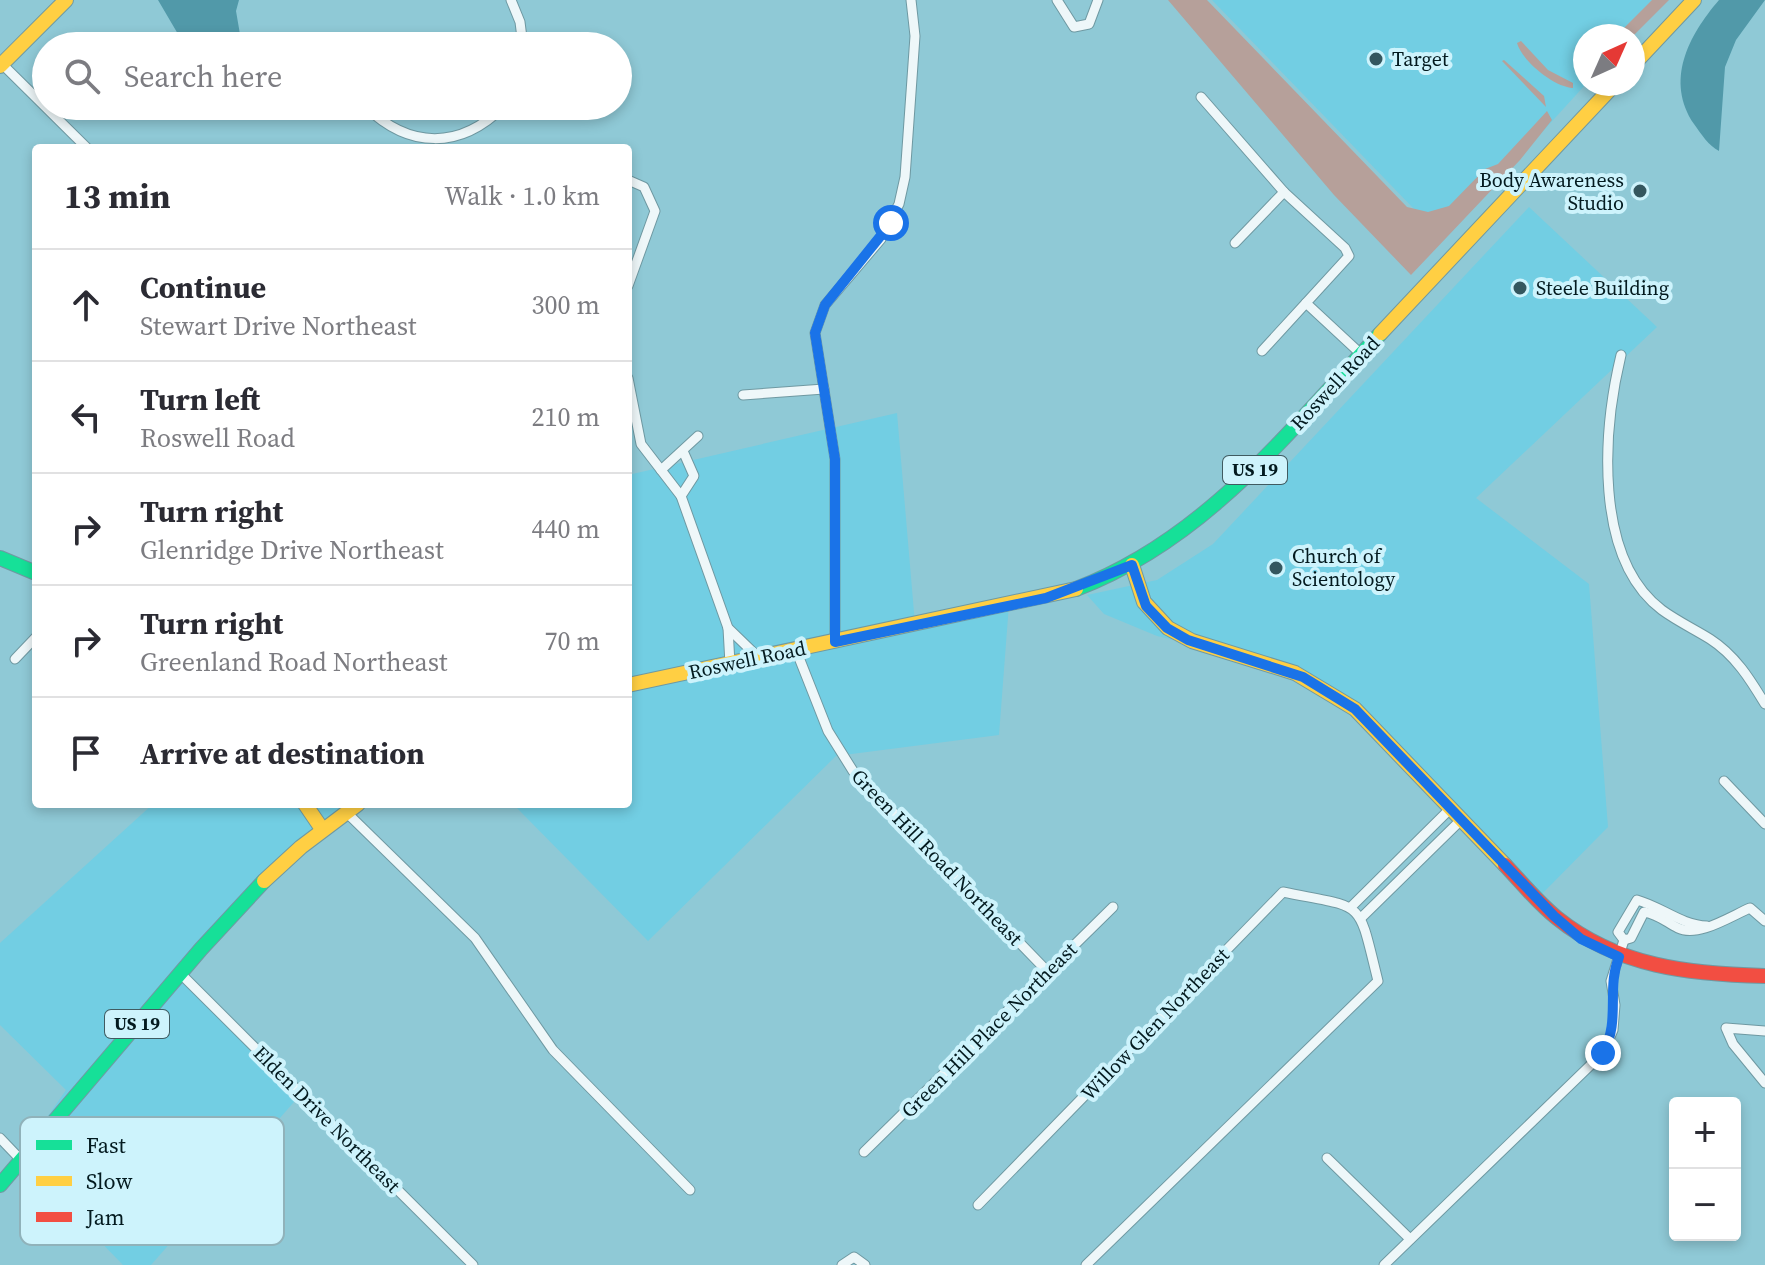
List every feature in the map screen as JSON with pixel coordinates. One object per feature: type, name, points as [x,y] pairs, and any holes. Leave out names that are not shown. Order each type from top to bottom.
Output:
[{"type":"main road","points":[[34,32],[66,0]]},
{"type":"main road","points":[[1645,52],[1694,0]]},
{"type":"main road","points":[[1,65],[32,34]]},
{"type":"main road","name":"Roswell Road","points":[[632,684],[1046,598],[1132,565],[1212,511],[1604,96]]},
{"type":"main road","points":[[0,558],[32,571]]},
{"type":"main road","points":[[1132,565],[1146,606],[1167,628],[1188,640],[1281,667],[1326,689],[1355,709],[1554,916],[1581,939],[1619,957],[1691,972],[1765,976]]},
{"type":"main road","points":[[308,808],[322,829]]},
{"type":"main road","name":"US 19","points":[[58,1117],[255,889],[322,829],[352,808]]},
{"type":"main road","name":"US 19","points":[[0,1185],[20,1161]]},
{"type":"street","points":[[511,0],[521,32]]},
{"type":"street","points":[[835,642],[835,459],[816,350],[819,318],[838,288],[881,239],[903,192],[915,36],[911,0]]},
{"type":"street","points":[[1057,0],[1074,27],[1089,24],[1098,0]]},
{"type":"street","points":[[1,65],[32,95]]},
{"type":"street","points":[[1201,97],[1284,192],[1349,256],[1262,351]]},
{"type":"street","points":[[58,120],[83,144]]},
{"type":"street","points":[[383,120],[401,134],[435,139],[460,136],[490,120]]},
{"type":"street","points":[[632,182],[644,187],[655,211],[632,275]]},
{"type":"street","points":[[1235,243],[1284,192]]},
{"type":"street","points":[[1306,303],[1362,355]]},
{"type":"street","points":[[1621,355],[1609,415],[1608,459],[1612,507],[1626,565],[1648,598],[1662,610],[1711,639],[1733,658],[1765,704]]},
{"type":"street","points":[[743,395],[824,389]]},
{"type":"street","points":[[632,398],[641,444],[681,496],[728,628],[730,664]]},
{"type":"street","points":[[661,470],[698,436]]},
{"type":"street","points":[[681,496],[694,476],[683,451]]},
{"type":"street","points":[[728,628],[759,658]]},
{"type":"street","points":[[15,659],[32,641]]},
{"type":"street","name":"Green Hill Road Northeast","points":[[796,650],[828,731],[853,771],[1048,972]]},
{"type":"street","points":[[1724,781],[1765,824]]},
{"type":"street","points":[[352,808],[475,938],[553,1050],[690,1190]]},
{"type":"street","points":[[1086,1265],[1378,981],[1362,917],[1352,906],[1450,809]]},
{"type":"street","points":[[1362,917],[1461,820]]},
{"type":"street","name":"Willow Glen Northeast","points":[[978,1205],[1283,892],[1352,906]]},
{"type":"street","name":"Green Hill Place Northeast","points":[[864,1152],[1113,907]]},
{"type":"street","points":[[1384,1265],[1603,1053],[1613,1030],[1615,1005],[1611,981],[1624,940],[1631,938],[1644,912],[1654,913],[1681,930],[1697,930],[1750,908],[1765,921]]},
{"type":"street","name":"Elden Drive Northeast","points":[[180,973],[473,1265]]},
{"type":"street","points":[[1765,1031],[1726,1028],[1733,1044],[1765,1083]]},
{"type":"street","points":[[0,1138],[20,1159]]},
{"type":"street","points":[[1327,1158],[1410,1239]]},
{"type":"street","points":[[842,1265],[854,1257],[865,1265]]},
{"type":"shaded area","points":[[158,0],[239,0],[236,11],[240,32],[177,32]]},
{"type":"shaded area","points":[[1168,0],[1207,0],[1407,207],[1428,212],[1449,206],[1485,169],[1498,164],[1547,111],[1552,120],[1520,160],[1411,275],[1334,195]]},
{"type":"shaded area","points":[[1212,0],[1665,0],[1642,24],[1573,24],[1575,96],[1444,240]]},
{"type":"shaded area","points":[[1652,0],[1669,0],[1645,24],[1628,24]]},
{"type":"shaded area","points":[[1719,0],[1765,0],[1736,40],[1725,67],[1719,151],[1702,136],[1685,108],[1681,75],[1690,44]]},
{"type":"shaded area","points":[[1521,41],[1548,70],[1573,83],[1573,88],[1548,78],[1532,65],[1517,43]]},
{"type":"shaded area","points":[[1502,61],[1544,96],[1546,107]]},
{"type":"shaded area","points":[[1529,207],[1657,327],[1476,498],[1589,584],[1608,827],[1536,900],[1383,733],[1274,663],[1157,636],[1104,614],[1087,595],[1157,580],[1213,544]]},
{"type":"shaded area","points":[[897,413],[915,624],[1009,604],[999,735],[836,756],[648,941],[517,808],[632,808],[632,474]]},
{"type":"shaded area","points":[[149,808],[348,808],[293,848],[180,973],[301,1094],[281,1117],[47,1117],[66,1090],[0,1025],[0,943]]},
{"type":"shaded area","points":[[104,1245],[169,1245],[151,1265],[123,1265]]},
{"type":"traffic: fast","points":[[1076,589],[1122,568],[1205,513],[1277,445],[1380,334]]},
{"type":"traffic: fast","points":[[0,558],[32,571]]},
{"type":"traffic: fast","points":[[58,1117],[201,949],[264,881]]},
{"type":"traffic: fast","points":[[0,1185],[20,1162]]},
{"type":"traffic: slow","points":[[34,32],[66,0]]},
{"type":"traffic: slow","points":[[1645,52],[1694,0]]},
{"type":"traffic: slow","points":[[0,66],[32,34]]},
{"type":"traffic: slow","points":[[1380,334],[1604,96]]},
{"type":"traffic: slow","points":[[1132,565],[1144,602],[1168,628],[1192,641],[1295,673],[1355,709],[1505,865]]},
{"type":"traffic: slow","points":[[632,684],[1076,589]]},
{"type":"traffic: slow","points":[[308,808],[322,829]]},
{"type":"traffic: slow","points":[[264,881],[301,847],[353,808]]},
{"type":"traffic: jam","points":[[1505,865],[1557,918],[1605,947],[1656,965],[1682,970],[1765,976]]},
{"type":"place","name":"Target","points":[[1376,59]]},
{"type":"place","name":"Body Awareness Studio","points":[[1640,191]]},
{"type":"place","name":"Steele Building","points":[[1520,288]]},
{"type":"place","name":"Church of Scientology","points":[[1276,568]]},
{"type":"route","points":[[891,223],[825,305],[815,333],[835,459],[835,642],[1046,598],[1085,586],[1132,565],[1138,590],[1146,606],[1167,628],[1188,640],[1281,667],[1326,689],[1355,709],[1554,916],[1581,939],[1619,957],[1611,981],[1615,1005],[1613,1030],[1603,1053]]}]
